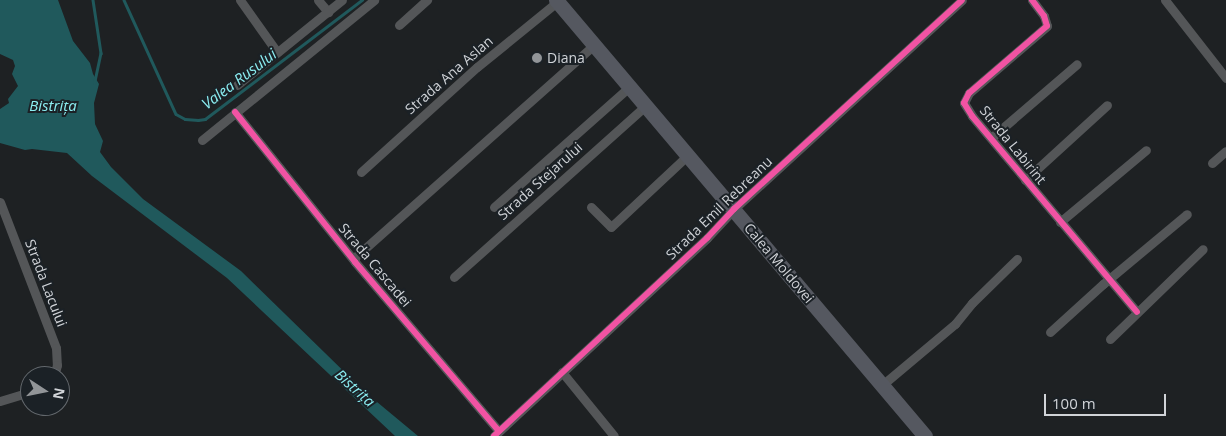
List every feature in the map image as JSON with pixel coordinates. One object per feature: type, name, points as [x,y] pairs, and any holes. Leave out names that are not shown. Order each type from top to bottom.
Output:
[{"type":"highway","name":"Calea Moldovei","points":[[556,1],[925,436]]},
{"type":"street","points":[[240,0],[277,52]]},
{"type":"street","points":[[318,0],[328,12]]},
{"type":"street","points":[[237,85],[342,0]]},
{"type":"street","points":[[202,140],[374,0]]},
{"type":"street","points":[[399,24],[427,0]]},
{"type":"street","name":"Strada Emil Rebreanu","points":[[496,434],[706,238],[734,209],[962,0]]},
{"type":"street","name":"Strada Labirint","points":[[1032,0],[1044,16],[1046,26],[969,93],[964,99],[966,107],[1137,312]]},
{"type":"street","points":[[1165,0],[1226,78]]},
{"type":"street","name":"Strada Ana Aslan","points":[[361,172],[476,67],[556,1]]},
{"type":"street","name":"Strada Cascadei","points":[[353,259],[594,45]]},
{"type":"street","name":"Strada Labirint","points":[[991,138],[1077,64]]},
{"type":"street","points":[[494,207],[630,87]]},
{"type":"street","name":"Strada Labirint","points":[[1025,180],[1107,105]]},
{"type":"street","name":"Strada Stejarului","points":[[454,277],[645,106]]},
{"type":"street","name":"Strada Cascadei","points":[[235,112],[496,434]]},
{"type":"street","points":[[1060,222],[1146,150]]},
{"type":"street","points":[[1212,163],[1226,151]]},
{"type":"street","points":[[591,207],[611,227],[687,156]]},
{"type":"street","name":"Strada Lacului","points":[[0,202],[56,348],[57,366]]},
{"type":"street","points":[[1050,332],[1103,284],[1187,214]]},
{"type":"street","points":[[1110,339],[1203,249]]},
{"type":"street","points":[[881,386],[955,324],[972,303],[1017,259]]},
{"type":"street","points":[[562,372],[614,436]]},
{"type":"street","points":[[0,400],[20,395]]},
{"type":"water","name":"Bistrița","points":[[0,0],[58,0],[73,41],[90,63],[93,74],[99,84],[94,103],[95,124],[103,141],[100,152],[111,167],[143,199],[241,271],[365,392],[418,436],[395,436],[227,278],[92,176],[67,153],[25,150],[0,143],[0,109],[9,103],[8,99],[18,86],[12,74],[15,66],[13,60],[0,54]]},
{"type":"waterway","points":[[93,0],[101,53],[95,82]]},
{"type":"waterway","name":"Valea Rusului","points":[[124,0],[176,114],[185,119],[198,120],[205,119],[362,0]]},
{"type":"cycle path","points":[[494,436],[707,238],[734,209],[962,0]]},
{"type":"cycle path","points":[[1032,0],[1044,16],[1047,26],[969,93],[964,103],[972,116],[1137,312]]},
{"type":"cycle path","points":[[235,112],[355,262],[499,431]]},
{"type":"place","name":"Diana","points":[[537,58]]}]
